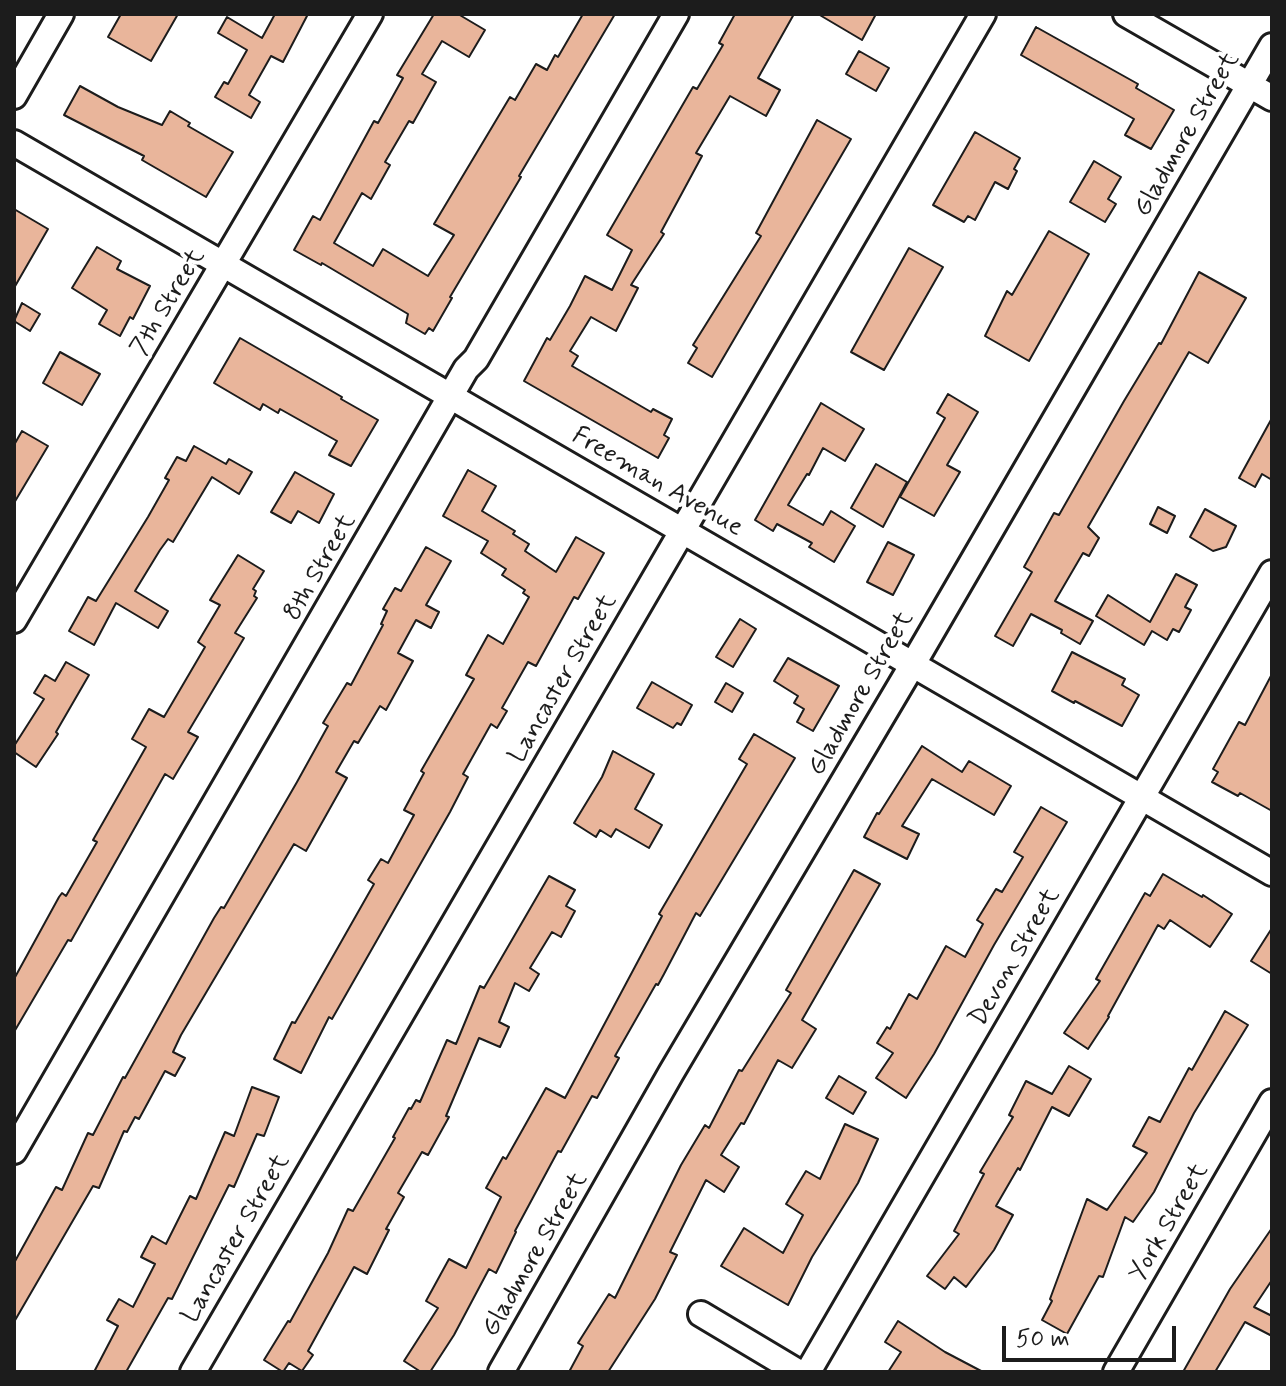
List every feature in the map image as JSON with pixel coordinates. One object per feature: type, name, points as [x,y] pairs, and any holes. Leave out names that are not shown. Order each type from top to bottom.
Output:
[{"type":"street","points":[[14,96],[61,14]]},
{"type":"street","name":"7th Street","points":[[14,620],[370,14]]},
{"type":"street","name":"8th Street","points":[[14,1151],[676,14]]},
{"type":"street","name":"Lancaster Street","points":[[193,1372],[983,14]]},
{"type":"street","points":[[1126,14],[1272,98]]},
{"type":"street","name":"Gladmore Street","points":[[501,1372],[671,1073],[1272,46]]},
{"type":"street","name":"Freeman Avenue","points":[[14,143],[1272,873]]},
{"type":"street","name":"Devon Street","points":[[808,1372],[1272,573]]},
{"type":"street","name":"York Street","points":[[1116,1372],[1272,1102]]},
{"type":"street","points":[[701,1314],[798,1372]]},
{"type":"building","points":[[121,14],[178,14],[151,61],[108,37]]},
{"type":"building","points":[[275,14],[308,14],[283,62],[271,56],[249,95],[260,102],[251,118],[215,97],[224,82],[228,84],[247,50],[218,33],[227,17],[262,38]]},
{"type":"building","points":[[434,14],[458,14],[485,30],[469,57],[442,41],[422,74],[436,82],[413,123],[409,121],[385,162],[390,165],[371,199],[362,193],[334,243],[373,266],[383,249],[428,276],[454,235],[434,224],[510,97],[515,100],[536,64],[547,70],[583,14],[615,14],[519,176],[433,331],[429,328],[425,334],[406,323],[408,314],[294,250],[313,216],[320,220],[374,121],[378,123],[403,78],[397,75]]},
{"type":"building","points":[[735,14],[794,14],[758,78],[780,90],[766,116],[730,96],[696,153],[702,156],[661,232],[664,234],[631,285],[638,288],[616,331],[591,317],[570,351],[578,356],[572,366],[651,412],[653,409],[672,419],[664,435],[669,438],[658,458],[524,381],[585,276],[612,290],[632,250],[607,235],[693,87],[697,89],[723,45],[719,43]]},
{"type":"building","points":[[818,14],[876,14],[862,40]]},
{"type":"building","points":[[1036,27],[1138,84],[1136,88],[1174,110],[1151,149],[1125,135],[1134,119],[1021,55]]},
{"type":"building","points":[[859,51],[889,68],[876,91],[846,74]]},
{"type":"building","points":[[80,86],[118,107],[162,125],[170,111],[190,123],[188,126],[233,152],[206,197],[142,160],[144,156],[64,115]]},
{"type":"building","points":[[817,120],[851,139],[712,377],[688,363],[697,348],[693,345],[761,236],[756,233]]},
{"type":"building","points":[[975,132],[1020,158],[1008,189],[995,182],[975,220],[968,216],[964,222],[933,205]]},
{"type":"building","points":[[1094,161],[1121,177],[1108,199],[1116,204],[1105,222],[1070,202]]},
{"type":"building","points":[[14,209],[48,229],[14,288]]},
{"type":"building","points":[[1049,231],[1089,254],[1029,361],[985,336],[1007,291],[1012,295]]},
{"type":"building","points":[[97,247],[121,261],[117,269],[150,286],[133,319],[130,317],[120,336],[99,324],[107,310],[72,288]]},
{"type":"building","points":[[909,248],[943,267],[884,370],[851,352]]},
{"type":"building","points":[[1199,272],[1246,298],[1208,363],[1189,352],[1088,527],[1099,538],[1089,556],[1083,553],[1055,601],[1093,621],[1080,644],[1061,633],[1062,630],[1031,614],[1013,646],[995,636],[1032,572],[1024,567],[1054,513],[1059,515],[1124,401],[1161,344]]},
{"type":"building","points":[[22,303],[40,314],[30,331],[14,321]]},
{"type":"building","points":[[240,338],[378,420],[351,466],[329,455],[337,441],[280,409],[278,413],[263,404],[260,410],[214,383]]},
{"type":"building","points":[[60,352],[100,374],[82,405],[43,383]]},
{"type":"building","points":[[948,394],[978,412],[947,465],[960,472],[934,516],[900,497],[945,418],[937,413]]},
{"type":"building","points":[[821,403],[864,429],[845,461],[823,448],[788,505],[823,525],[831,511],[855,526],[834,562],[809,547],[812,543],[777,524],[773,531],[755,520]]},
{"type":"building","points":[[1272,418],[1272,480],[1262,474],[1255,487],[1239,478]]},
{"type":"building","points":[[22,431],[48,446],[14,503],[14,445]]},
{"type":"building","points":[[194,446],[226,464],[229,459],[252,472],[239,494],[212,477],[173,542],[168,539],[135,591],[168,611],[158,628],[116,603],[94,645],[69,631],[88,597],[96,601],[169,480],[165,478],[177,457],[186,461]]},
{"type":"building","points":[[876,464],[907,482],[883,527],[851,508]]},
{"type":"building","points":[[468,470],[496,486],[482,511],[515,531],[513,534],[529,544],[525,551],[556,572],[576,537],[604,553],[578,599],[574,597],[536,666],[528,662],[502,708],[507,711],[497,728],[491,724],[463,774],[468,777],[450,812],[332,1019],[329,1017],[301,1073],[274,1059],[292,1022],[295,1023],[374,884],[368,880],[381,859],[388,863],[414,815],[404,810],[424,773],[421,771],[474,679],[466,675],[488,635],[503,644],[529,597],[523,593],[525,590],[502,575],[506,569],[481,553],[488,541],[443,516]]},
{"type":"building","points":[[295,472],[334,494],[319,523],[298,511],[291,523],[271,512]]},
{"type":"building","points":[[1158,507],[1175,516],[1167,533],[1150,524]]},
{"type":"building","points":[[1205,509],[1236,526],[1226,547],[1213,551],[1190,537]]},
{"type":"building","points":[[888,542],[914,555],[893,595],[867,582]]},
{"type":"building","points":[[426,547],[451,561],[426,605],[439,612],[431,628],[416,620],[398,653],[413,661],[386,710],[380,706],[336,772],[347,778],[306,851],[294,844],[181,1035],[173,1052],[185,1058],[175,1076],[165,1071],[139,1119],[135,1117],[127,1132],[124,1131],[99,1188],[93,1186],[14,1322],[14,1263],[56,1187],[62,1190],[88,1133],[93,1135],[214,918],[221,907],[224,908],[297,782],[328,726],[323,723],[347,683],[351,685],[383,625],[387,611],[383,609],[395,588],[401,591]]},
{"type":"building","points":[[238,555],[264,571],[253,589],[257,598],[235,633],[244,638],[188,732],[198,737],[173,779],[165,774],[71,941],[68,940],[14,1032],[14,979],[59,897],[62,893],[66,896],[97,842],[93,840],[146,747],[132,739],[149,709],[164,717],[205,647],[198,642],[220,605],[210,600]]},
{"type":"building","points":[[1176,574],[1197,585],[1185,607],[1191,610],[1179,632],[1173,629],[1167,640],[1152,631],[1144,645],[1096,616],[1108,595],[1150,622]]},
{"type":"building","points":[[740,619],[756,629],[733,667],[716,657]]},
{"type":"building","points":[[1072,652],[1125,679],[1122,685],[1139,695],[1122,726],[1052,691]]},
{"type":"building","points":[[788,658],[839,686],[813,731],[797,722],[804,709],[794,703],[798,696],[774,681]]},
{"type":"building","points":[[66,662],[89,675],[56,732],[58,734],[36,767],[14,752],[14,746],[44,699],[34,693],[45,675],[55,681]]},
{"type":"building","points":[[1272,674],[1272,811],[1212,782],[1218,772],[1213,769],[1239,722],[1245,725]]},
{"type":"building","points":[[652,682],[692,705],[681,725],[677,723],[673,728],[637,708]]},
{"type":"building","points":[[726,683],[743,693],[732,712],[715,702]]},
{"type":"building","points":[[754,734],[795,758],[700,916],[696,913],[658,985],[615,1056],[619,1058],[597,1098],[592,1096],[561,1152],[558,1151],[496,1273],[489,1269],[454,1335],[430,1372],[421,1372],[404,1361],[438,1308],[426,1301],[449,1259],[466,1268],[501,1197],[486,1188],[546,1088],[565,1098],[662,916],[659,914],[747,764],[739,759]]},
{"type":"building","points":[[922,746],[962,772],[969,761],[1011,786],[994,815],[932,779],[902,826],[919,834],[907,859],[864,837]]},
{"type":"building","points":[[613,751],[654,774],[635,809],[662,825],[649,848],[616,829],[611,837],[600,830],[596,837],[574,823],[602,777]]},
{"type":"building","points":[[1041,807],[1067,822],[906,1098],[876,1078],[893,1053],[877,1043],[887,1027],[890,1029],[909,994],[917,999],[946,946],[965,957],[983,924],[977,920],[996,889],[1002,892],[1023,857],[1014,852]]},
{"type":"building","points":[[854,870],[880,884],[802,1020],[816,1029],[792,1068],[778,1060],[744,1124],[741,1123],[721,1155],[739,1167],[724,1192],[706,1180],[670,1252],[677,1255],[655,1299],[608,1372],[569,1372],[583,1346],[578,1343],[609,1294],[615,1298],[681,1165],[705,1125],[709,1128],[739,1070],[742,1071],[791,993],[786,990]]},
{"type":"building","points":[[1163,874],[1232,914],[1210,947],[1170,920],[1164,929],[1158,925],[1109,1017],[1088,1049],[1064,1033],[1100,981],[1096,979],[1145,893],[1150,896]]},
{"type":"building","points":[[549,876],[575,890],[566,906],[575,911],[561,937],[552,932],[530,968],[539,974],[529,991],[515,983],[499,1022],[509,1027],[500,1047],[479,1038],[446,1116],[449,1117],[428,1155],[422,1152],[398,1193],[404,1197],[367,1274],[354,1267],[308,1351],[313,1355],[302,1371],[289,1363],[283,1372],[264,1360],[290,1322],[348,1209],[353,1211],[409,1108],[416,1100],[420,1102],[447,1040],[456,1044],[480,986],[484,988]]},
{"type":"building","points":[[1272,928],[1272,974],[1251,961]]},
{"type":"building","points":[[1225,1011],[1248,1025],[1194,1113],[1154,1192],[1133,1222],[1125,1217],[1103,1277],[1099,1276],[1067,1334],[1042,1320],[1052,1301],[1050,1299],[1087,1199],[1107,1210],[1147,1153],[1133,1146],[1149,1117],[1160,1122]]},
{"type":"building","points":[[1069,1066],[1091,1079],[1069,1116],[1052,1107],[1020,1170],[1018,1168],[996,1206],[1013,1215],[994,1250],[966,1287],[954,1277],[945,1289],[927,1276],[959,1234],[954,1231],[984,1174],[980,1172],[1013,1117],[1009,1115],[1026,1081],[1052,1094]]},
{"type":"building","points":[[839,1076],[866,1092],[853,1114],[826,1098]]},
{"type":"building","points":[[252,1087],[279,1097],[264,1136],[257,1134],[234,1187],[229,1185],[172,1299],[168,1298],[126,1372],[94,1372],[118,1326],[107,1320],[119,1299],[133,1307],[155,1264],[141,1257],[152,1236],[166,1244],[190,1196],[196,1199],[225,1132],[234,1136]]},
{"type":"building","points":[[845,1124],[878,1139],[858,1183],[812,1257],[788,1305],[721,1266],[744,1228],[783,1253],[803,1215],[786,1204],[806,1171],[820,1179]]},
{"type":"building","points":[[1272,1228],[1272,1280],[1254,1307],[1272,1316],[1272,1336],[1245,1322],[1215,1372],[1183,1372],[1230,1289]]},
{"type":"building","points":[[898,1321],[945,1352],[983,1372],[888,1372],[901,1352],[885,1342]]}]
